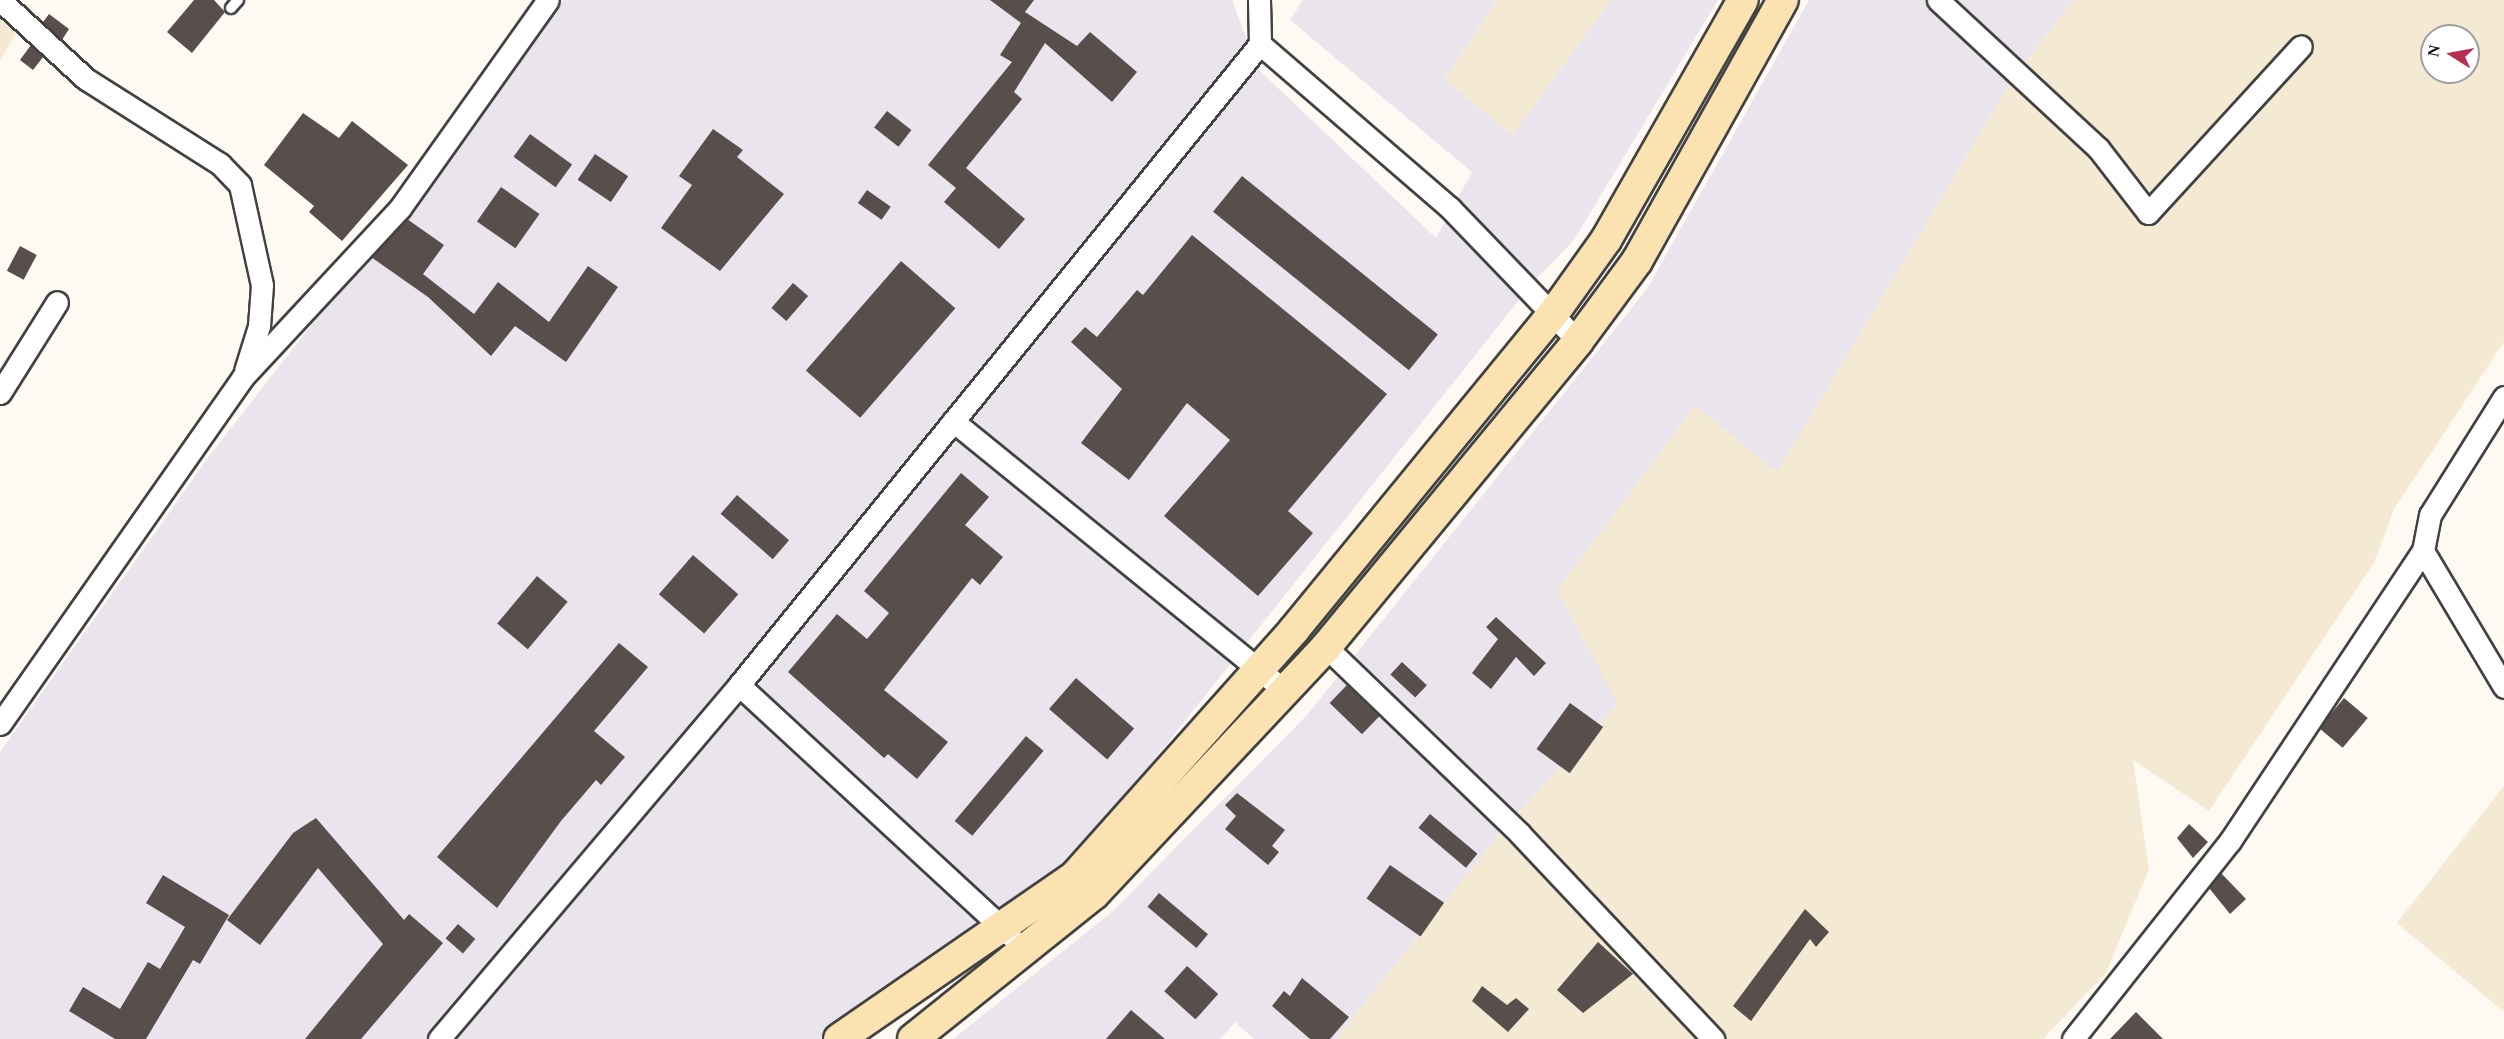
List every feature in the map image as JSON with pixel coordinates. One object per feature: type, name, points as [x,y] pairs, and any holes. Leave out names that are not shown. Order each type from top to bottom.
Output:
[{"type":"main road","points":[[839,1039],[1002,931],[1074,877],[1260,665],[1553,314],[1606,240],[1743,0]]},
{"type":"main road","points":[[913,1039],[1094,894],[1326,647],[1578,340],[1636,261],[1783,0]]},
{"type":"main road","points":[[1606,240],[1636,261]]},
{"type":"street","points":[[0,0],[86,79],[220,165],[240,184],[262,285],[259,326],[243,377]]},
{"type":"street","points":[[439,1039],[739,685],[1260,44],[1259,0]]},
{"type":"street","points":[[1938,0],[2097,148],[2148,213],[2301,46]]},
{"type":"street","points":[[0,724],[243,377],[400,208],[542,2]]},
{"type":"street","points":[[1260,44],[1450,208],[1578,340]]},
{"type":"street","points":[[0,393],[57,302]]},
{"type":"street","points":[[2073,1039],[2230,841],[2422,551],[2430,515],[2504,397]]},
{"type":"street","points":[[953,421],[1260,665],[1284,690]]},
{"type":"street","points":[[2422,551],[2504,687]]},
{"type":"street","points":[[1326,647],[1520,834],[1713,1039]]},
{"type":"street","points":[[739,685],[1002,931],[1029,945]]},
{"type":"shaded area","points":[[564,0],[1232,0],[1258,69],[1436,238],[1472,172],[1290,20],[1303,0],[1497,0],[1445,79],[1512,135],[1611,0],[1718,0],[1574,240],[1534,281],[1069,867],[851,1039],[0,1039],[0,752],[210,455]]},
{"type":"shaded area","points":[[1497,0],[1611,0],[1512,135],[1445,79]]},
{"type":"shaded area","points":[[1809,0],[2074,0],[2015,75],[1777,473],[1695,406],[1558,590],[1618,704],[1499,834],[1336,1039],[1254,1039],[1235,1022],[1220,1039],[953,1039],[1111,913],[1308,714],[1647,289]]},
{"type":"shaded area","points":[[2074,0],[2504,0],[2504,342],[2394,509],[2375,561],[2209,811],[2133,760],[2149,869],[2106,973],[2043,1039],[1336,1039],[1499,834],[1618,704],[1557,590],[1695,406],[1777,472],[2015,75]]},
{"type":"shaded area","points":[[0,18],[17,32],[0,60]]},
{"type":"shaded area","points":[[2504,786],[2504,1012],[2397,923]]},
{"type":"building","points":[[194,0],[214,0],[225,12],[192,53],[167,32]]},
{"type":"building","points":[[990,0],[1034,0],[1025,12],[1077,46],[1090,32],[1137,72],[1112,102],[1045,43],[1014,92],[1022,99],[966,168],[1025,219],[999,249],[944,202],[956,188],[928,165],[1012,62],[1000,55],[1021,23]]},
{"type":"building","points":[[49,14],[69,29],[62,40],[43,22]]},
{"type":"building","points":[[31,45],[43,57],[33,70],[20,60]]},
{"type":"building","points":[[887,111],[911,130],[898,147],[874,128]]},
{"type":"building","points":[[303,113],[339,138],[352,121],[408,165],[342,241],[309,212],[314,206],[264,165]]},
{"type":"building","points":[[713,129],[743,150],[737,157],[784,194],[720,271],[661,228],[692,185],[679,176]]},
{"type":"building","points":[[530,134],[572,165],[556,187],[514,157]]},
{"type":"building","points":[[595,154],[628,176],[611,202],[578,180]]},
{"type":"building","points":[[1242,176],[1438,335],[1409,370],[1213,212]]},
{"type":"building","points":[[501,187],[540,214],[515,248],[477,221]]},
{"type":"building","points":[[867,190],[891,207],[882,220],[858,203]]},
{"type":"building","points":[[407,219],[444,245],[423,274],[474,314],[498,282],[549,322],[588,266],[618,287],[566,362],[515,326],[491,356],[428,297],[371,257]]},
{"type":"building","points":[[1192,235],[1387,394],[1288,511],[1313,533],[1258,596],[1164,516],[1230,440],[1187,403],[1129,480],[1081,443],[1122,389],[1071,342],[1085,327],[1097,337],[1137,290],[1143,295]]},
{"type":"building","points":[[20,246],[37,255],[24,280],[7,271]]},
{"type":"building","points":[[901,261],[955,308],[860,418],[806,370]]},
{"type":"building","points":[[793,283],[808,296],[786,321],[771,308]]},
{"type":"building","points":[[961,473],[989,497],[965,525],[1003,557],[980,585],[972,578],[884,690],[948,742],[917,779],[888,754],[884,758],[788,672],[837,614],[867,639],[889,613],[864,591]]},
{"type":"building","points":[[737,495],[789,540],[773,559],[721,514]]},
{"type":"building","points":[[693,555],[738,594],[704,634],[659,594]]},
{"type":"building","points":[[537,576],[568,602],[528,649],[497,623]]},
{"type":"building","points":[[1496,617],[1546,663],[1534,676],[1516,657],[1491,689],[1472,673],[1498,639],[1486,627]]},
{"type":"building","points":[[619,643],[648,667],[594,731],[625,757],[601,785],[596,780],[561,821],[497,908],[437,857]]},
{"type":"building","points":[[1402,662],[1427,685],[1415,698],[1390,674]]},
{"type":"building","points":[[1076,678],[1134,729],[1107,759],[1049,709]]},
{"type":"building","points":[[1347,685],[1379,716],[1362,734],[1330,703]]},
{"type":"building","points":[[2344,698],[2368,718],[2343,748],[2319,728]]},
{"type":"building","points":[[1570,703],[1603,727],[1570,773],[1536,749]]},
{"type":"building","points":[[1026,736],[1044,751],[972,836],[955,821]]},
{"type":"building","points":[[1237,793],[1285,830],[1272,846],[1279,852],[1268,865],[1225,829],[1236,816],[1225,805]]},
{"type":"building","points":[[1430,814],[1477,854],[1466,868],[1418,828]]},
{"type":"building","points":[[316,818],[404,920],[409,914],[443,943],[361,1039],[305,1039],[383,944],[318,868],[260,945],[227,920],[293,833]]},
{"type":"building","points":[[2189,824],[2208,842],[2193,858],[2177,838]]},
{"type":"building","points":[[1390,865],[1444,903],[1421,936],[1366,899]]},
{"type":"building","points":[[2221,873],[2246,899],[2230,914],[2209,888]]},
{"type":"building","points":[[163,875],[229,915],[200,964],[193,960],[146,1039],[115,1039],[69,1011],[83,987],[120,1009],[148,962],[160,969],[185,927],[146,903]]},
{"type":"building","points":[[1159,893],[1208,934],[1196,948],[1147,907]]},
{"type":"building","points":[[1805,909],[1829,932],[1816,947],[1810,939],[1751,1021],[1733,1006]]},
{"type":"building","points":[[458,924],[475,939],[463,953],[446,938]]},
{"type":"building","points":[[1598,942],[1633,974],[1583,1013],[1557,990]]},
{"type":"building","points":[[1187,966],[1218,994],[1195,1019],[1164,991]]},
{"type":"building","points":[[1302,978],[1349,1017],[1330,1039],[1310,1039],[1272,1006],[1284,991],[1290,996]]},
{"type":"building","points":[[1482,986],[1507,1005],[1516,998],[1529,1009],[1508,1032],[1472,1001]]},
{"type":"building","points":[[1131,1010],[1165,1039],[1106,1039]]},
{"type":"building","points":[[2136,1012],[2163,1039],[2110,1039]]}]
